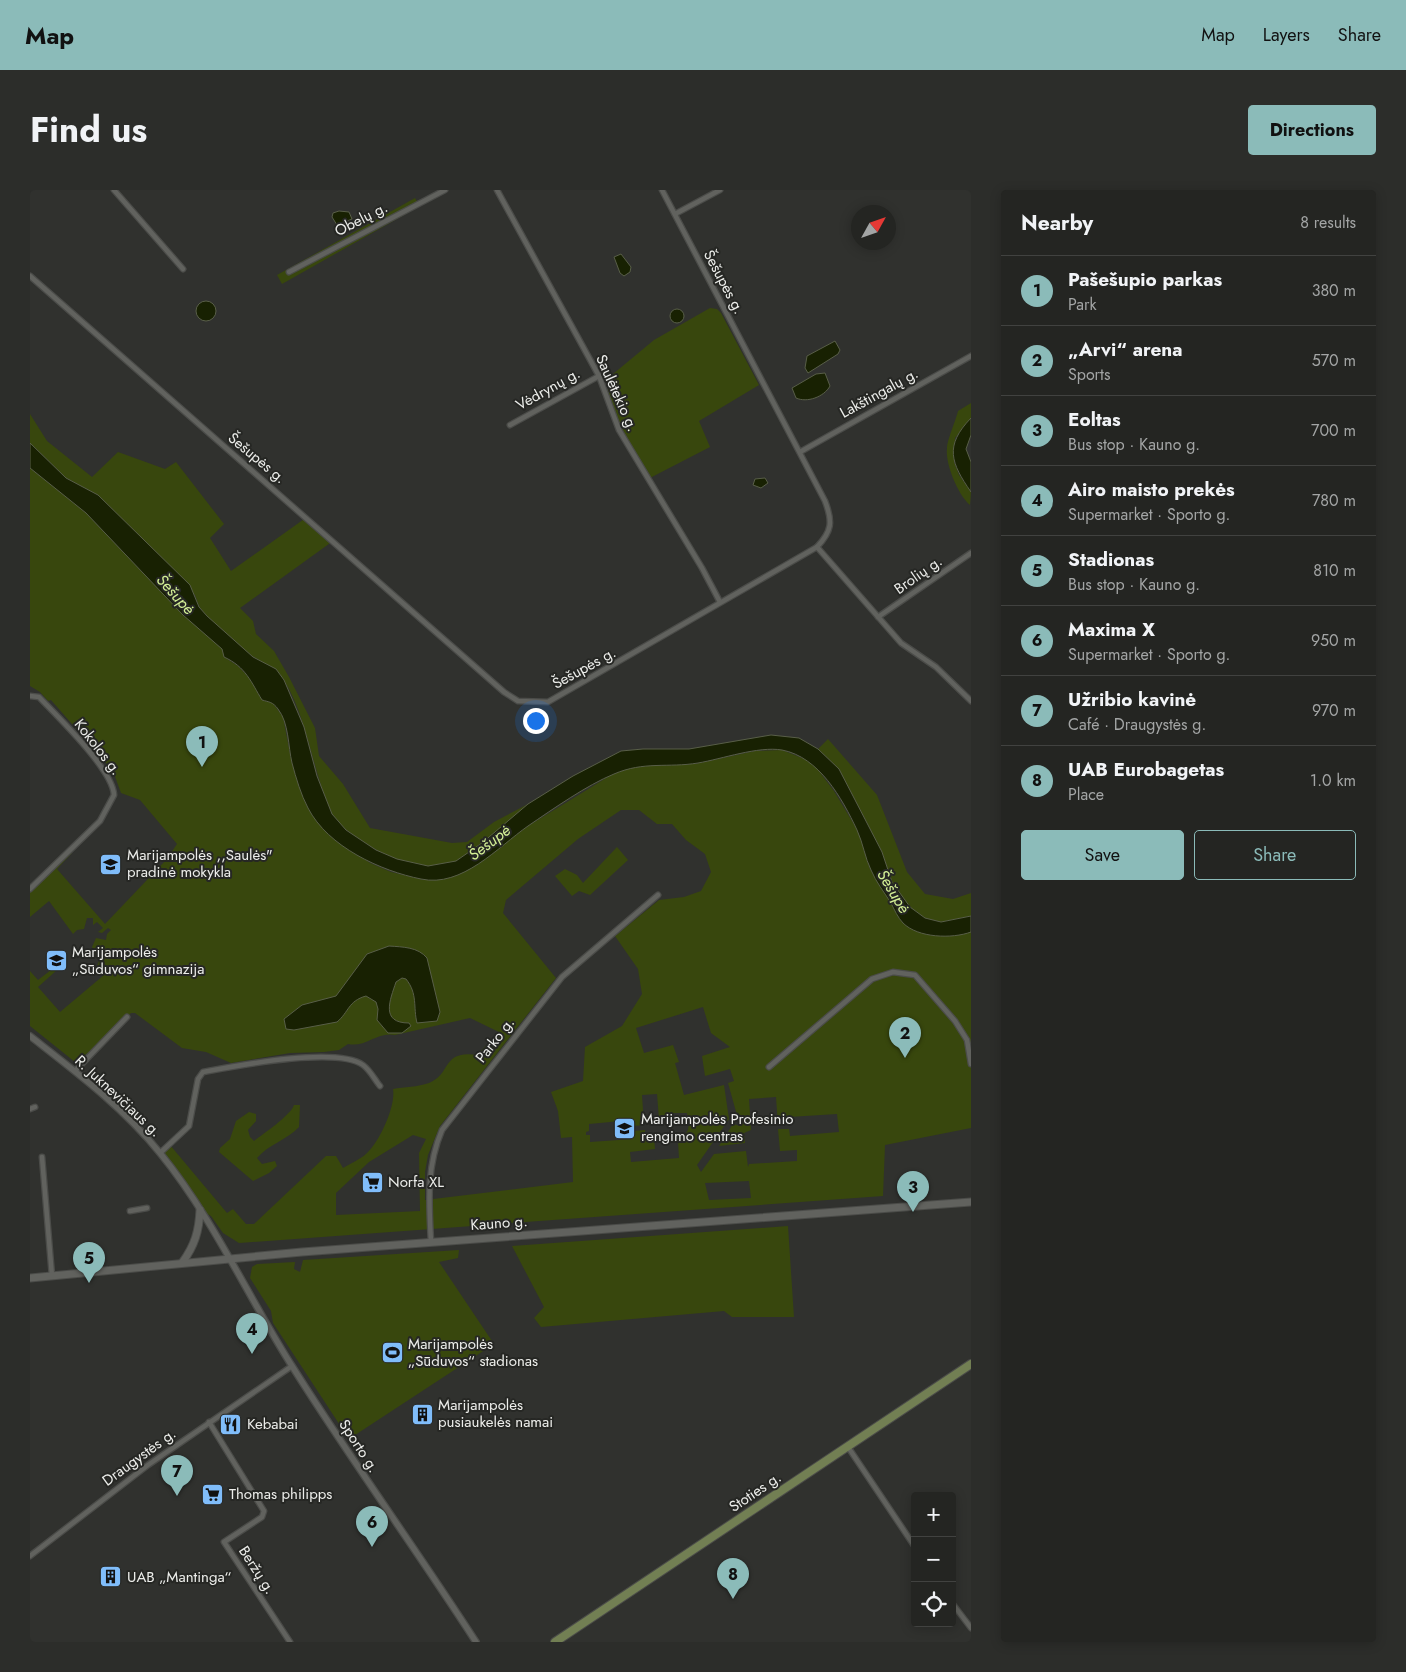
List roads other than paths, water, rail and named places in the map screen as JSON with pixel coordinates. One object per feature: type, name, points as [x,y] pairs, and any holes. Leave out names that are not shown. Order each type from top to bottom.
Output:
[{"type":"main road","name":"Kauno g.","points":[[30,1278],[230,1258],[971,1202]]},
{"type":"main road","points":[[182,1263],[193,1248],[198,1235],[200,1210]]},
{"type":"main road","name":"Stoties g.","points":[[554,1642],[971,1364]]},
{"type":"street","points":[[114,190],[183,270]]},
{"type":"street","name":"Obelų g.","points":[[289,272],[445,190]]},
{"type":"street","name":"Saulėtekio g.","points":[[497,190],[598,376],[619,430],[702,568],[720,602]]},
{"type":"street","name":"Šešupės g.","points":[[30,276],[172,402],[307,516],[449,644],[518,701],[548,702],[626,659],[720,602],[817,547],[828,535],[831,522],[825,500],[662,190]]},
{"type":"street","points":[[675,214],[720,190]]},
{"type":"street","name":"Lakštingalų g.","points":[[800,452],[971,356]]},
{"type":"street","name":"Vėdrynų g.","points":[[510,425],[598,376]]},
{"type":"street","points":[[817,547],[901,643],[936,668],[971,701]]},
{"type":"street","name":"Brolių g.","points":[[878,617],[971,553]]},
{"type":"street","name":"Kokolos g.","points":[[30,696],[40,696],[95,760],[111,781],[114,795],[100,821],[30,889]]},
{"type":"street","name":"Parko g.","points":[[431,1242],[430,1177],[433,1153],[442,1130],[562,977],[658,895]]},
{"type":"street","points":[[769,1066],[872,979],[893,972],[915,975],[955,1020],[967,1040],[971,1064]]},
{"type":"street","points":[[75,1071],[127,1017]]},
{"type":"street","name":"R. Juknevičiaus g.","points":[[30,1036],[75,1071],[124,1114],[160,1153],[200,1210],[230,1258]]},
{"type":"street","points":[[160,1153],[189,1126],[198,1079],[202,1072],[292,1058],[325,1056],[364,1065],[380,1086]]},
{"type":"street","points":[[42,1157],[52,1276]]},
{"type":"street","points":[[130,1210],[147,1208]]},
{"type":"street","name":"Sporto g.","points":[[230,1258],[292,1366],[474,1641]]},
{"type":"street","name":"Draugystės g.","points":[[30,1556],[148,1465],[292,1366]]},
{"type":"street","name":"Beržų g.","points":[[209,1422],[264,1510],[262,1517],[224,1542],[290,1642]]},
{"type":"street","points":[[848,1447],[911,1541]]},
{"type":"street","points":[[956,1608],[971,1628]]},
{"type":"water","points":[[339,211],[349,212],[352,219],[337,225],[332,217],[333,213]]},
{"type":"water","points":[[621,254],[631,267],[630,272],[624,276],[620,273],[614,257]]},
{"type":"water","points":[[206,301],[213,304],[216,311],[213,318],[206,321],[199,318],[196,311],[199,304]]},
{"type":"water","points":[[674,309],[680,309],[684,316],[680,323],[674,323],[670,319],[670,313]]},
{"type":"water","points":[[835,341],[840,350],[838,354],[808,373],[805,368],[807,356]]},
{"type":"water","points":[[825,373],[830,386],[824,393],[815,398],[805,400],[796,398],[792,388],[816,374]]},
{"type":"water","points":[[971,418],[971,435],[966,449],[971,462],[971,492],[959,472],[953,455],[957,437]]},
{"type":"water","name":"Šešupė","points":[[30,443],[66,478],[98,495],[190,585],[199,607],[207,616],[253,657],[276,669],[284,680],[304,727],[317,776],[332,814],[346,830],[376,850],[397,859],[428,866],[456,861],[482,843],[528,804],[573,776],[621,751],[689,749],[771,735],[799,738],[818,749],[839,769],[882,852],[892,882],[910,907],[925,918],[941,922],[971,916],[971,932],[954,936],[936,936],[917,932],[903,923],[873,874],[857,830],[836,792],[818,770],[807,761],[795,754],[782,750],[751,751],[708,761],[636,768],[614,774],[593,784],[528,826],[479,864],[451,877],[436,880],[421,879],[389,870],[357,855],[328,834],[308,808],[294,769],[284,721],[276,707],[262,700],[243,670],[224,657],[222,649],[183,615],[86,513],[30,468]]},
{"type":"water","points":[[765,478],[768,483],[761,488],[753,485],[755,479]]},
{"type":"water","points":[[389,946],[415,950],[427,958],[440,1012],[437,1021],[417,1023],[412,990],[406,979],[402,978],[396,982],[389,1009],[394,1019],[409,1023],[411,1026],[402,1033],[388,1033],[377,1020],[378,1009],[376,1002],[366,996],[352,1004],[337,1022],[294,1030],[286,1029],[284,1019],[302,1005],[336,996],[367,954]]},
{"type":"place","name":"Pašešupio parkas","points":[[202,767]]},
{"type":"place","name":"Marijampolės ,,Saulės\" pradinė mokykla","points":[[111,864]]},
{"type":"place","name":"Marijampolės „Sūduvos“ gimnazija","points":[[56,961]]},
{"type":"place","name":"„Arvi“ arena","points":[[905,1058]]},
{"type":"place","name":"Marijampolės Profesinio rengimo centras","points":[[625,1128]]},
{"type":"place","name":"Norfa XL","points":[[372,1182]]},
{"type":"place","name":"Eoltas","points":[[913,1212]]},
{"type":"place","name":"Stadionas","points":[[89,1283]]},
{"type":"place","name":"Marijampolės „Sūduvos“ stadionas","points":[[392,1353]]},
{"type":"place","name":"Airo maisto prekės","points":[[252,1354]]},
{"type":"place","name":"Marijampolės pusiaukelės namai","points":[[422,1414]]},
{"type":"place","name":"Kebabai","points":[[231,1424]]},
{"type":"place","name":"Thomas philipps","points":[[213,1494]]},
{"type":"place","name":"Užribio kavinė","points":[[177,1496]]},
{"type":"place","name":"Maxima X","points":[[372,1547]]},
{"type":"place","name":"UAB „Mantinga“","points":[[111,1577]]},
{"type":"place","name":"UAB Eurobagetas","points":[[733,1599]]}]
